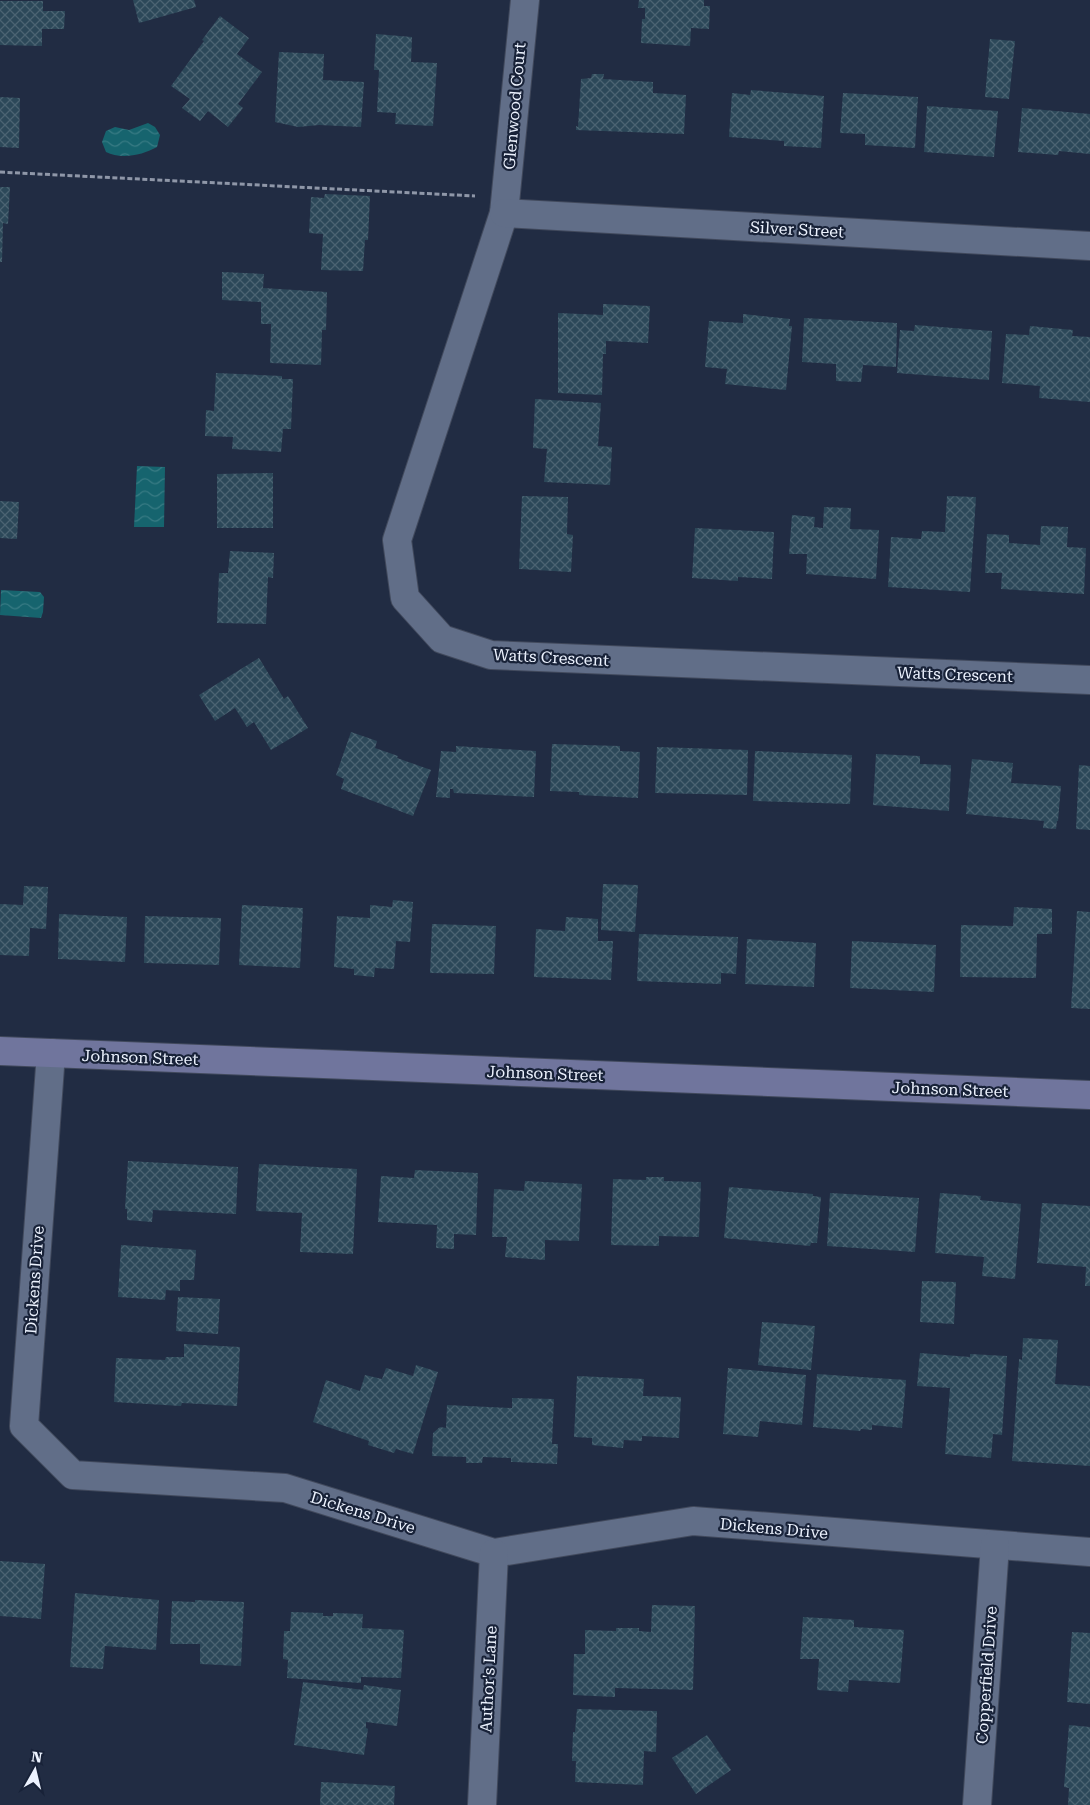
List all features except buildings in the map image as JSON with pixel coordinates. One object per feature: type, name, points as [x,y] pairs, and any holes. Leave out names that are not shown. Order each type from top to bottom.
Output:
[{"type":"main road","name":"Johnson Street","points":[[0,1051],[1090,1095]]},
{"type":"street","name":"Glenwood Court","points":[[505,205],[525,0]]},
{"type":"street","name":"Silver Street","points":[[505,205],[1090,246]]},
{"type":"street","name":"Watts Crescent","points":[[505,205],[397,540],[405,598],[442,639],[491,655],[1090,680]]},
{"type":"street","name":"Dickens Drive","points":[[51,1053],[24,1426],[73,1475],[285,1488],[494,1553],[692,1521],[1090,1552]]},
{"type":"street","name":"Copperfield Drive","points":[[977,1805],[995,1545]]},
{"type":"street","name":"Author's Lane","points":[[482,1805],[494,1553]]},
{"type":"path","points":[[0,172],[505,205]]},
{"type":"water","points":[[148,123],[155,127],[160,135],[157,147],[132,156],[118,156],[106,152],[102,142],[106,131],[115,127],[129,130]]},
{"type":"water","points":[[137,466],[165,467],[164,527],[134,527]]},
{"type":"water","points":[[1,590],[40,592],[44,597],[41,618],[0,615]]}]
